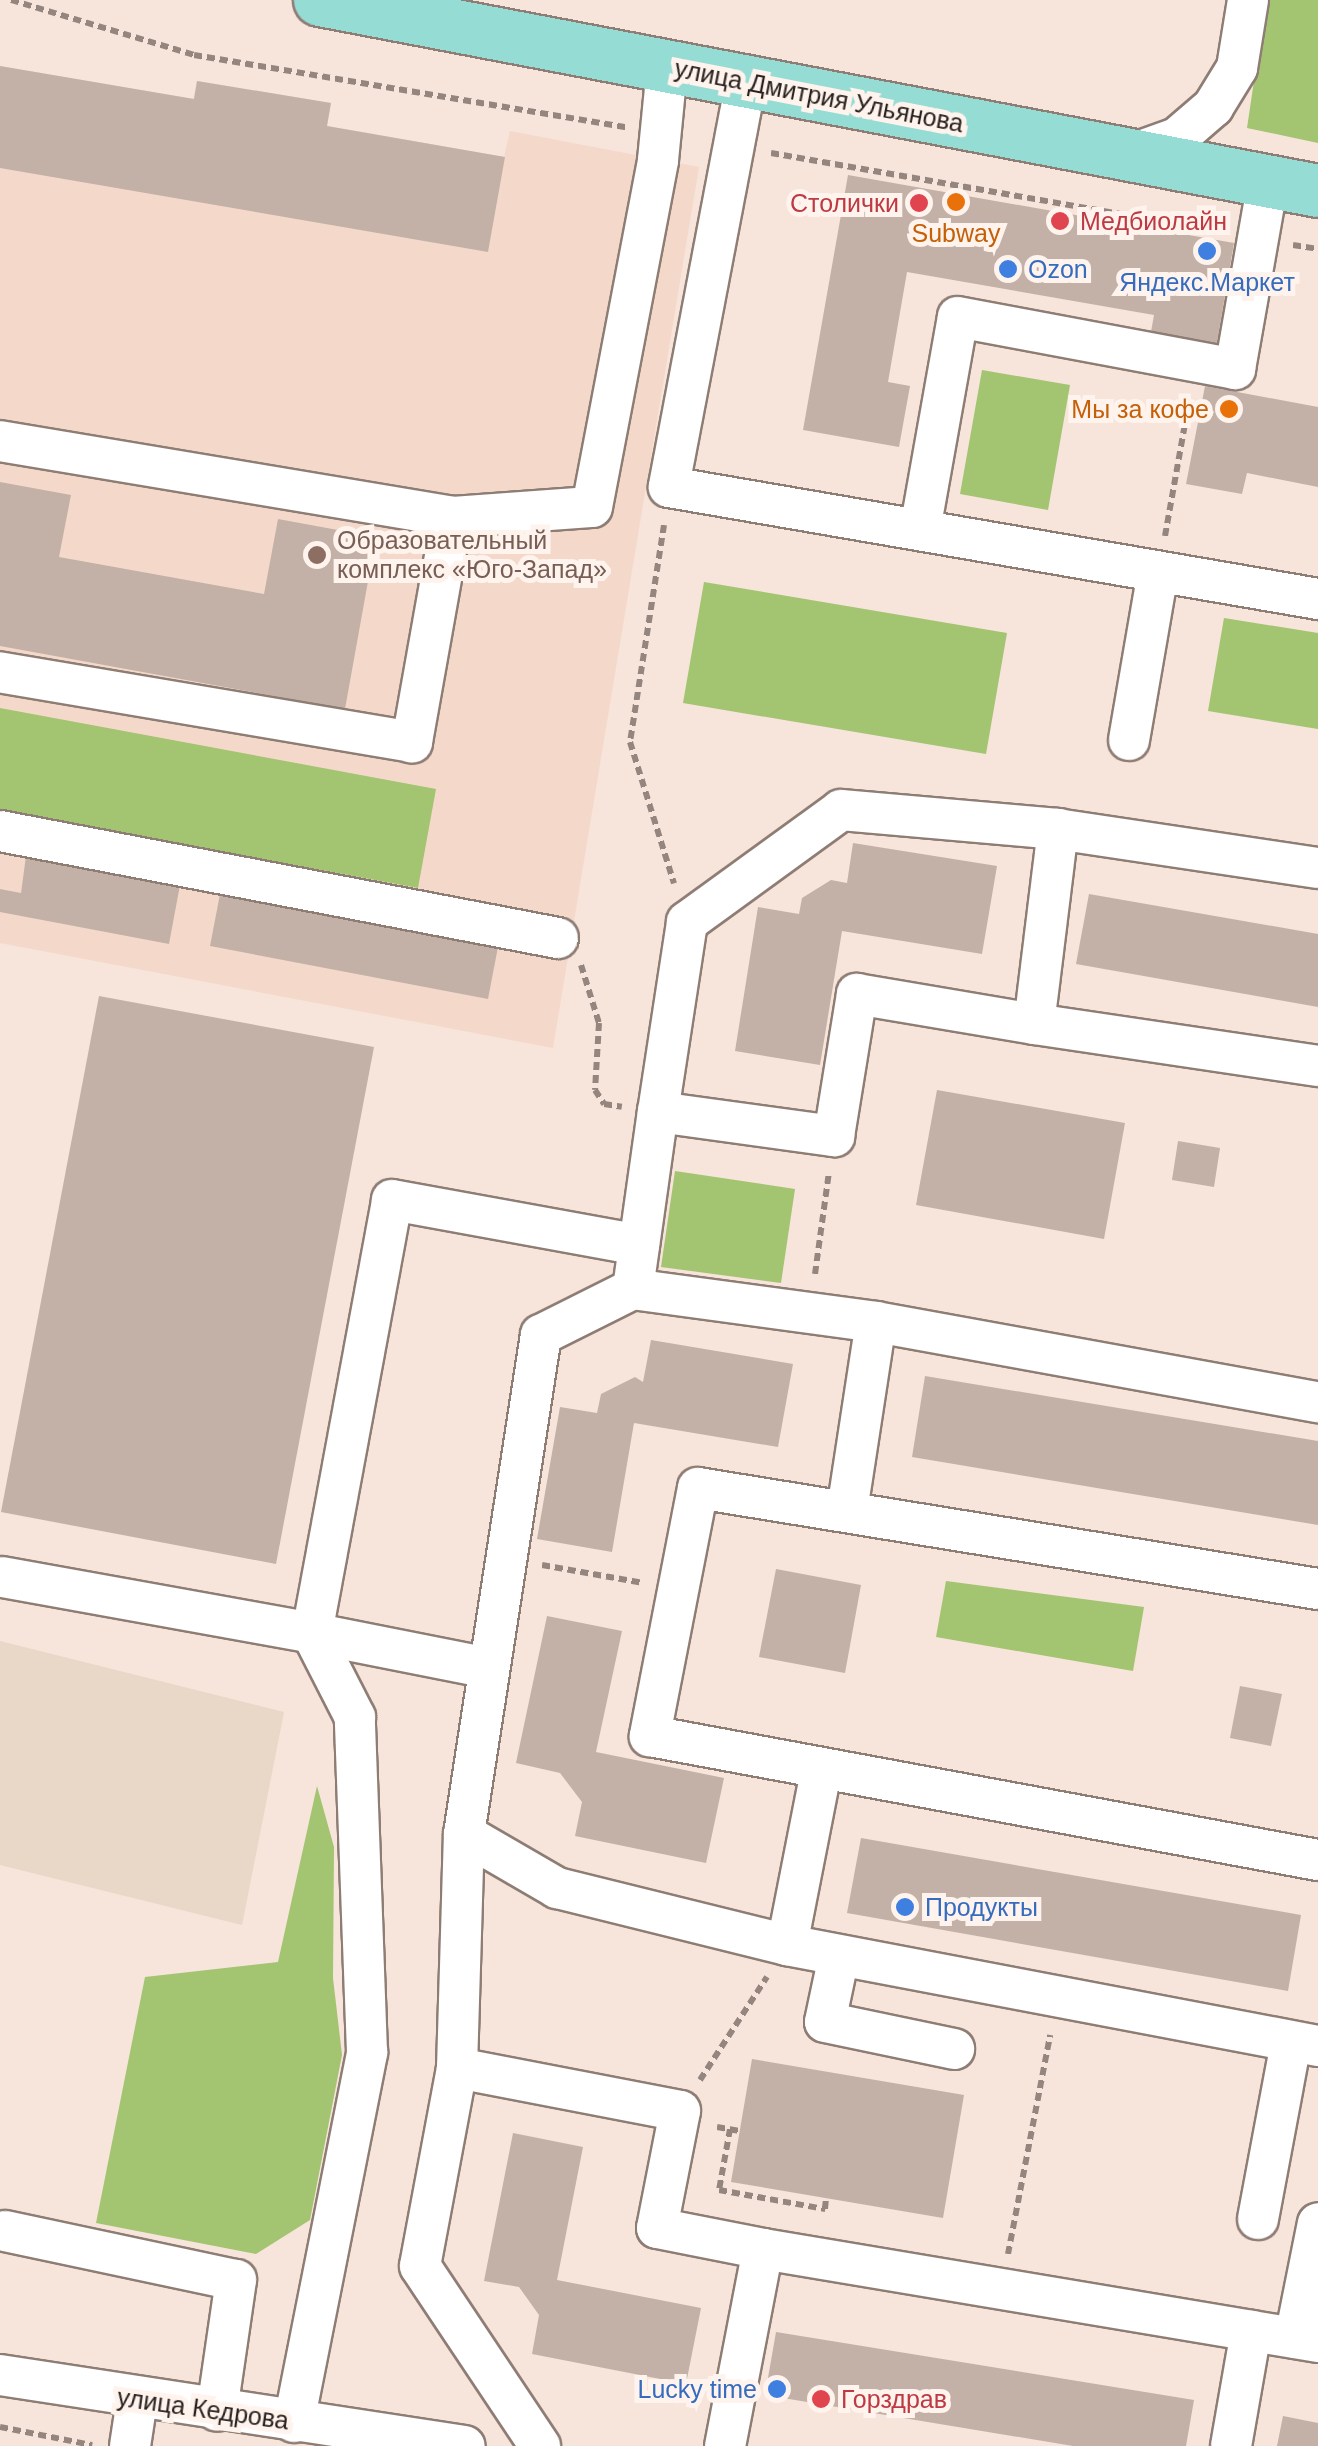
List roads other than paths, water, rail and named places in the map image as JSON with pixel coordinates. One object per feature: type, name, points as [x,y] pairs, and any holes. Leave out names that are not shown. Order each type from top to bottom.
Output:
[{"type":"main road","name":"улица Дмитрия Ульянова","points":[[320,0],[1293,186]]},
{"type":"street","points":[[1128,155],[1178,138],[1213,107],[1237,68],[1248,0]]},
{"type":"street","points":[[0,441],[452,517],[592,507],[658,160],[666,68]]},
{"type":"street","points":[[746,82],[670,487],[1318,599]]},
{"type":"street","points":[[920,530],[958,318],[1235,368],[1293,186]]},
{"type":"street","points":[[0,672],[412,742],[452,517]]},
{"type":"street","points":[[1129,740],[1158,572]]},
{"type":"street","points":[[633,1289],[639,1245],[642,1110],[687,922],[842,810],[1058,829],[1318,868]]},
{"type":"street","points":[[1034,1024],[1058,829]]},
{"type":"street","points":[[0,831],[558,938]]},
{"type":"street","points":[[642,1110],[834,1136],[858,994],[1318,1066]]},
{"type":"street","points":[[294,2422],[367,2052],[356,1717],[312,1633],[392,1200],[639,1245]]},
{"type":"street","points":[[540,2446],[420,2266],[457,2068],[464,1834],[541,1335],[633,1289],[876,1322],[1318,1402]]},
{"type":"street","points":[[846,1510],[876,1322]]},
{"type":"street","points":[[1318,1589],[698,1488],[650,1736],[1318,1860]]},
{"type":"street","points":[[2,1576],[489,1668]]},
{"type":"street","points":[[788,1945],[821,1770]]},
{"type":"street","points":[[464,1834],[557,1888],[839,1956],[1304,2044],[1258,2220]]},
{"type":"street","points":[[839,1956],[825,2022],[954,2049]]},
{"type":"street","points":[[457,2068],[680,2111],[657,2228],[764,2249],[1306,2340],[1318,2222]]},
{"type":"street","points":[[5,2231],[236,2280],[217,2411]]},
{"type":"street","points":[[725,2446],[764,2249]]},
{"type":"street","points":[[1231,2446],[1251,2331]]},
{"type":"street","name":"улица Кедрова","points":[[0,2375],[137,2400],[294,2422],[374,2440],[465,2446]]},
{"type":"street","points":[[130,2446],[137,2400]]},
{"type":"place","name":"Subway","points":[[956,202]]},
{"type":"place","name":"Столички","points":[[919,203]]},
{"type":"place","name":"Медбиолайн","points":[[1060,221]]},
{"type":"place","name":"Яндекс.Маркет","points":[[1207,251]]},
{"type":"place","name":"Ozon","points":[[1008,269]]},
{"type":"place","name":"Мы за кофе","points":[[1229,409]]},
{"type":"place","name":"Образовательный комплекс «Юго-Запад»","points":[[317,555]]},
{"type":"place","name":"Продукты","points":[[905,1907]]},
{"type":"place","name":"Lucky time","points":[[777,2389]]},
{"type":"place","name":"Горздрав","points":[[821,2399]]}]
